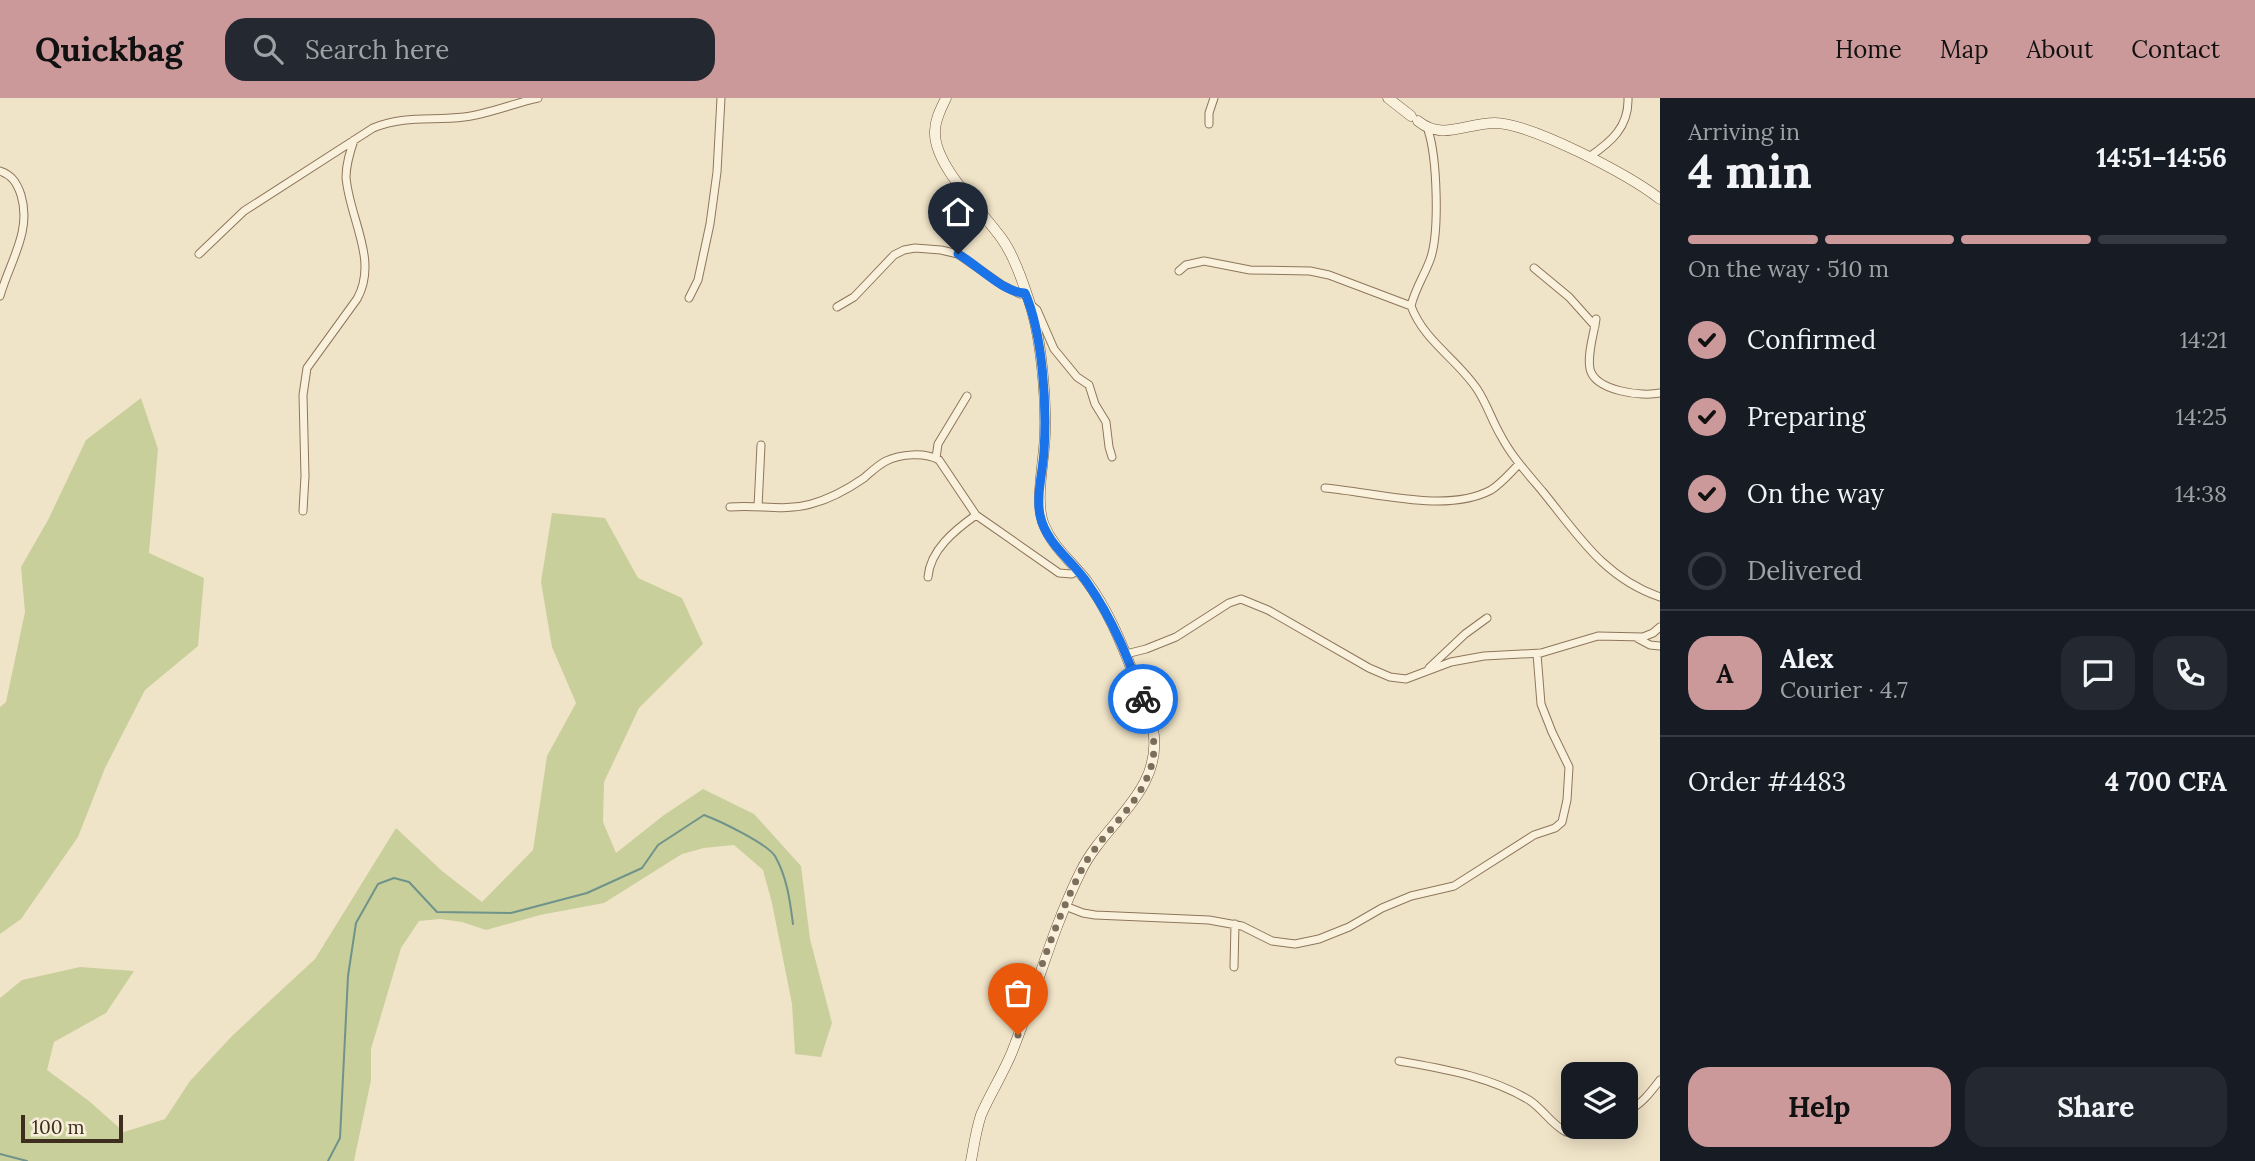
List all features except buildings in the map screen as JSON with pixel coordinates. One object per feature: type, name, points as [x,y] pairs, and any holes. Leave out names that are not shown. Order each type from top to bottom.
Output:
[{"type":"street","points":[[199,254],[244,211],[354,140],[389,122],[465,117],[538,98]]},
{"type":"street","points":[[689,298],[698,280],[710,224],[717,172],[721,98]]},
{"type":"street","points":[[946,98],[936,119],[934,134],[937,146],[965,193],[1003,240],[1030,304],[1040,359],[1045,429],[1040,515],[1057,547],[1077,570],[1108,616],[1126,654],[1149,716],[1153,731],[1154,757],[1146,782],[1090,855],[1065,906],[1011,1054],[983,1111],[976,1130],[971,1161]]},
{"type":"street","points":[[1209,124],[1213,98]]},
{"type":"street","points":[[1388,98],[1428,130],[1437,132],[1495,123],[1510,125],[1589,157],[1660,199]]},
{"type":"street","points":[[1589,157],[1606,145],[1623,126],[1627,116],[1628,98]]},
{"type":"street","points":[[1411,306],[1435,242],[1434,164],[1428,130]]},
{"type":"street","points":[[303,511],[303,395],[307,368],[357,299],[365,277],[363,249],[346,177],[354,140]]},
{"type":"street","points":[[0,172],[11,176],[16,182],[24,212],[24,230],[0,296]]},
{"type":"street","points":[[837,307],[854,297],[894,256],[915,248],[958,254],[1002,285],[1020,294],[1022,285]]},
{"type":"street","points":[[1179,271],[1186,265],[1204,261],[1250,270],[1310,271],[1329,275],[1411,306],[1426,333],[1477,389],[1519,464],[1587,549],[1611,570],[1646,592],[1660,597]]},
{"type":"street","points":[[1534,268],[1596,322],[1590,369],[1594,377],[1602,383],[1631,394],[1644,396],[1660,393]]},
{"type":"street","points":[[1030,304],[1037,310],[1049,340],[1062,359],[1077,377],[1089,385],[1095,404],[1106,422],[1112,457]]},
{"type":"street","points":[[936,458],[938,444],[967,396]]},
{"type":"street","points":[[758,507],[761,445]]},
{"type":"street","points":[[730,506],[788,510],[812,504],[837,495],[886,461],[923,455],[936,458],[976,515],[1050,568],[1065,574],[1077,570]]},
{"type":"street","points":[[1325,488],[1416,501],[1450,500],[1490,490],[1501,483],[1519,464]]},
{"type":"street","points":[[928,577],[932,558],[951,536],[976,515]]},
{"type":"street","points":[[1126,654],[1176,637],[1229,603],[1241,599],[1268,610],[1348,657],[1390,677],[1406,679],[1459,660],[1537,654],[1598,636],[1636,638],[1653,633],[1660,627]]},
{"type":"street","points":[[1422,674],[1465,634],[1487,618]]},
{"type":"street","points":[[1636,638],[1650,645],[1660,646]]},
{"type":"street","points":[[1065,906],[1083,914],[1209,920],[1235,924],[1272,940],[1294,944],[1319,939],[1411,896],[1454,886],[1534,835],[1555,828],[1562,822],[1567,800],[1569,766],[1541,704],[1537,654]]},
{"type":"street","points":[[1234,967],[1235,924]]},
{"type":"street","points":[[1399,1061],[1492,1082],[1530,1101],[1561,1130]]},
{"type":"street","points":[[1638,1105],[1660,1080]]},
{"type":"green space","points":[[141,398],[158,449],[149,553],[204,578],[198,646],[145,690],[105,768],[78,837],[21,919],[0,934],[0,707],[6,702],[25,612],[21,567],[48,520],[86,440]]},
{"type":"green space","points":[[552,513],[605,518],[638,578],[682,598],[703,644],[639,708],[604,782],[603,822],[616,853],[664,815],[703,789],[754,814],[801,866],[810,939],[832,1023],[821,1057],[795,1054],[792,1004],[763,870],[734,845],[704,848],[682,854],[604,903],[540,915],[486,930],[462,922],[440,919],[419,921],[401,948],[371,1049],[371,1080],[354,1161],[0,1161],[0,998],[22,980],[80,967],[134,971],[106,1013],[54,1042],[47,1070],[89,1101],[124,1132],[165,1119],[190,1081],[233,1035],[315,959],[396,828],[442,871],[482,902],[533,850],[547,756],[576,703],[552,647],[541,582]]},
{"type":"waterway","points":[[328,1161],[340,1138],[348,976],[356,923],[378,884],[394,878],[409,882],[437,912],[511,913],[587,893],[642,868],[658,845],[704,815],[753,839],[775,856],[785,881],[793,924]]},
{"type":"waterway","points":[[0,1154],[27,1161]]},
{"type":"way so far","points":[[1018,1035],[1051,941],[1082,870],[1090,855],[1146,782],[1154,757],[1154,744],[1153,731],[1143,699]]},
{"type":"route","points":[[958,254],[1002,285],[1020,294],[1025,293],[1030,304],[1040,359],[1045,429],[1040,515],[1057,547],[1087,582],[1108,616],[1118,634],[1143,699]]}]
